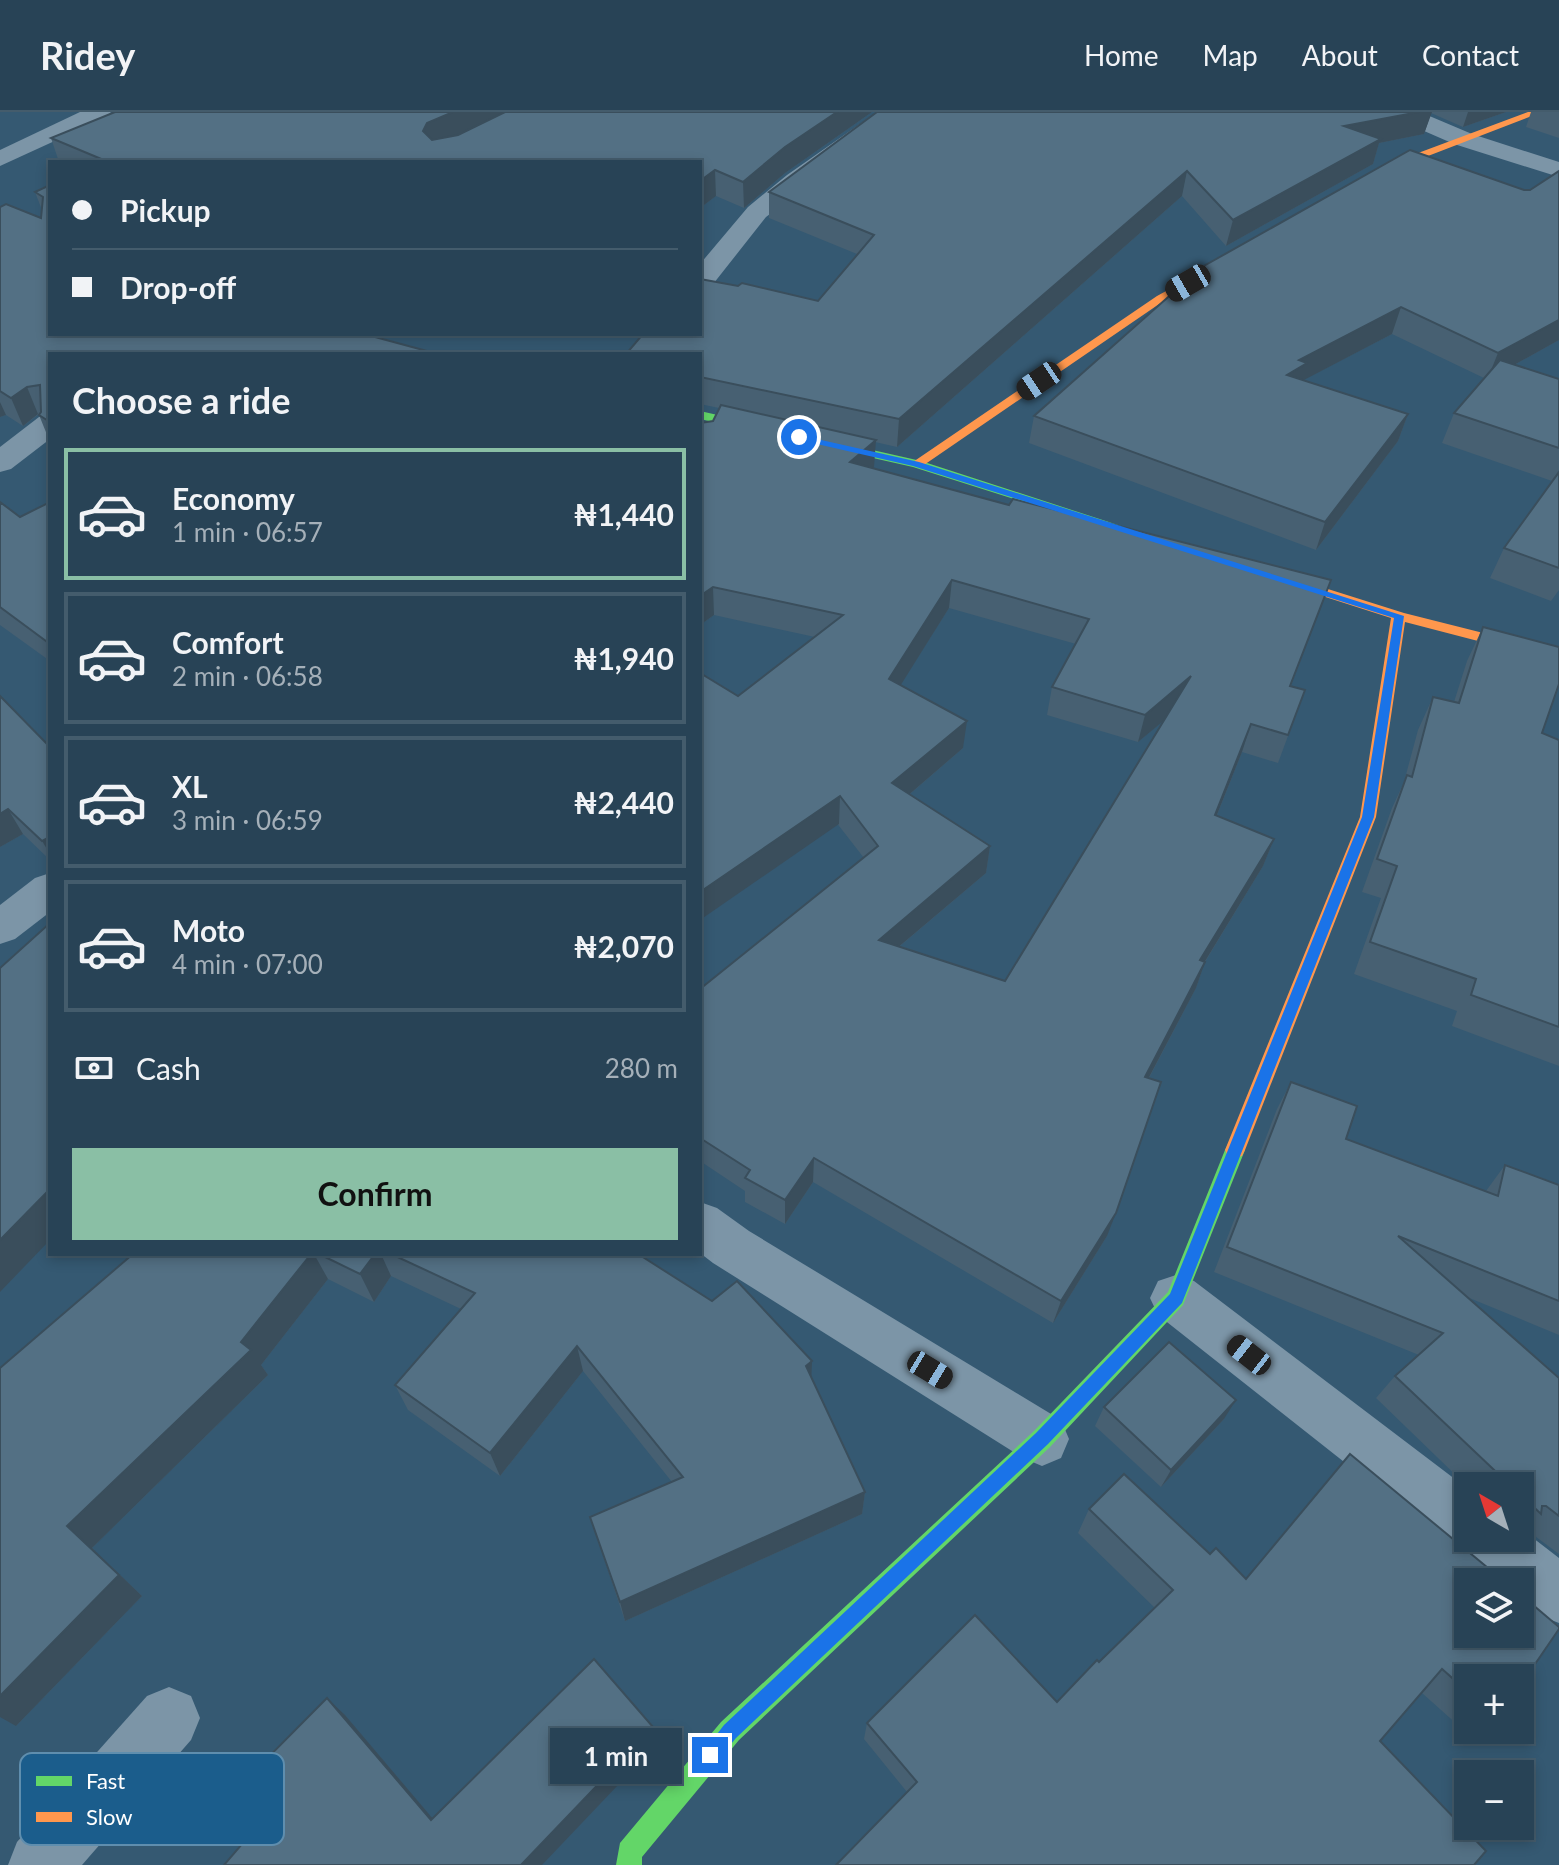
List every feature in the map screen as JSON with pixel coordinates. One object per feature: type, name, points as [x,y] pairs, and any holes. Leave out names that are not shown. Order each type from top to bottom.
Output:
[{"type":"street","points":[[0,159],[99,112]]},
{"type":"street","points":[[702,280],[757,212],[796,180],[892,112]]},
{"type":"street","points":[[1400,112],[1463,139],[1559,170]]},
{"type":"street","points":[[1345,194],[1398,164],[1537,112]]},
{"type":"street","points":[[916,464],[1161,298],[1240,253]]},
{"type":"street","points":[[704,424],[916,464],[1169,543]]},
{"type":"street","points":[[0,462],[48,426]]},
{"type":"street","points":[[1257,571],[1399,616],[1559,657]]},
{"type":"street","points":[[629,1865],[629,1852],[730,1731],[1042,1439],[1176,1298],[1368,817],[1399,616]]},
{"type":"street","points":[[0,928],[48,891]]},
{"type":"street","points":[[702,1225],[731,1247],[1042,1439]]},
{"type":"street","points":[[1176,1298],[1454,1513]]},
{"type":"street","points":[[1505,1552],[1559,1594]]},
{"type":"street","points":[[138,1753],[169,1718]]},
{"type":"street","points":[[40,1865],[58,1845]]},
{"type":"building","points":[[115,112],[453,112],[427,123],[423,131],[432,140],[458,135],[505,112],[837,112],[785,147],[743,182],[715,170],[702,180],[702,160],[104,160],[51,138]]},
{"type":"building","points":[[877,112],[1419,112],[1344,126],[1381,139],[1233,220],[1187,171],[899,419],[702,377],[702,352],[628,352],[641,336],[702,336],[702,279],[738,286],[742,283],[818,301],[874,235],[769,192]]},
{"type":"building","points":[[1410,150],[1524,190],[1530,190],[1559,171],[1559,320],[1498,353],[1401,307],[1299,360],[1307,363],[1287,375],[1408,414],[1325,522],[1034,416],[1202,267]]},
{"type":"building","points":[[48,186],[48,336],[371,336],[431,352],[48,352],[48,421],[39,415],[40,385],[27,387],[11,398],[0,391],[0,207],[6,204],[41,218],[43,197],[35,192]]},
{"type":"building","points":[[1500,360],[1559,379],[1559,448],[1454,413]]},
{"type":"building","points":[[721,405],[876,440],[850,462],[1009,505],[1013,499],[1331,580],[1290,686],[1305,690],[1288,735],[1251,724],[1215,815],[1274,839],[1200,960],[1205,962],[1145,1077],[1161,1082],[1116,1213],[1061,1301],[814,1158],[785,1200],[745,1178],[750,1170],[702,1139],[702,987],[878,846],[840,796],[702,891],[702,674],[738,696],[843,615],[713,587],[702,595],[702,423],[713,421]],"holes":[[[952,580],[1089,619],[1052,687],[1145,715],[1191,676],[1005,981],[879,940],[990,846],[892,783],[967,721],[889,679]]]},
{"type":"building","points":[[1559,472],[1559,568],[1504,548]]},
{"type":"building","points":[[0,502],[20,517],[48,503],[48,643],[0,607]]},
{"type":"building","points":[[1483,627],[1559,647],[1559,684],[1542,733],[1559,740],[1559,1027],[1471,995],[1476,979],[1370,942],[1397,866],[1377,859],[1407,775],[1412,777],[1433,697],[1459,703]]},
{"type":"building","points":[[0,696],[48,745],[48,838],[42,841],[8,809],[0,814]]},
{"type":"building","points":[[48,925],[48,1191],[0,1240],[0,968]]},
{"type":"building","points":[[1291,1082],[1357,1106],[1346,1139],[1498,1196],[1505,1165],[1559,1185],[1559,1301],[1398,1236],[1559,1378],[1559,1516],[1546,1506],[1542,1506],[1541,1514],[1534,1507],[1534,1472],[1496,1472],[1395,1376],[1443,1333],[1227,1247]]},
{"type":"building","points":[[131,1256],[309,1256],[241,1342],[251,1350],[67,1526],[119,1575],[0,1696],[0,1368]]},
{"type":"building","points":[[323,1256],[374,1256],[360,1274]]},
{"type":"building","points":[[395,1256],[641,1256],[712,1301],[737,1281],[812,1361],[806,1366],[865,1492],[620,1602],[590,1517],[683,1477],[577,1346],[490,1453],[395,1385],[475,1293]]},
{"type":"building","points":[[1169,1342],[1236,1400],[1171,1470],[1104,1407]]},
{"type":"building","points":[[1350,1454],[1454,1540],[1454,1552],[1469,1552],[1488,1568],[1454,1568],[1454,1648],[1534,1648],[1534,1606],[1559,1627],[1534,1666],[1454,1664],[1454,1680],[1442,1669],[1380,1741],[1454,1818],[1454,1840],[1475,1840],[1486,1851],[1474,1865],[836,1865],[917,1782],[867,1723],[975,1615],[1057,1702],[1097,1660],[1099,1662],[1173,1590],[1089,1509],[1124,1474],[1210,1554],[1216,1548],[1246,1579]]},
{"type":"building","points":[[594,1659],[653,1727],[521,1865],[224,1865],[241,1845],[284,1845],[284,1753],[273,1753],[327,1698],[431,1820]]},
{"type":"traffic: fast","points":[[702,415],[916,464],[1145,536]]},
{"type":"traffic: fast","points":[[629,1865],[629,1852],[730,1731],[1042,1439],[1176,1298],[1235,1150]]},
{"type":"traffic: slow","points":[[1368,181],[1398,164],[1537,112]]},
{"type":"traffic: slow","points":[[916,464],[1161,298],[1228,260]]},
{"type":"traffic: slow","points":[[1268,574],[1399,616],[1559,657]]},
{"type":"traffic: slow","points":[[1235,1150],[1368,817],[1399,616]]},
{"type":"route","points":[[710,1755],[730,1731],[1042,1439],[1176,1298],[1368,817],[1399,616],[916,464],[799,437]]}]
